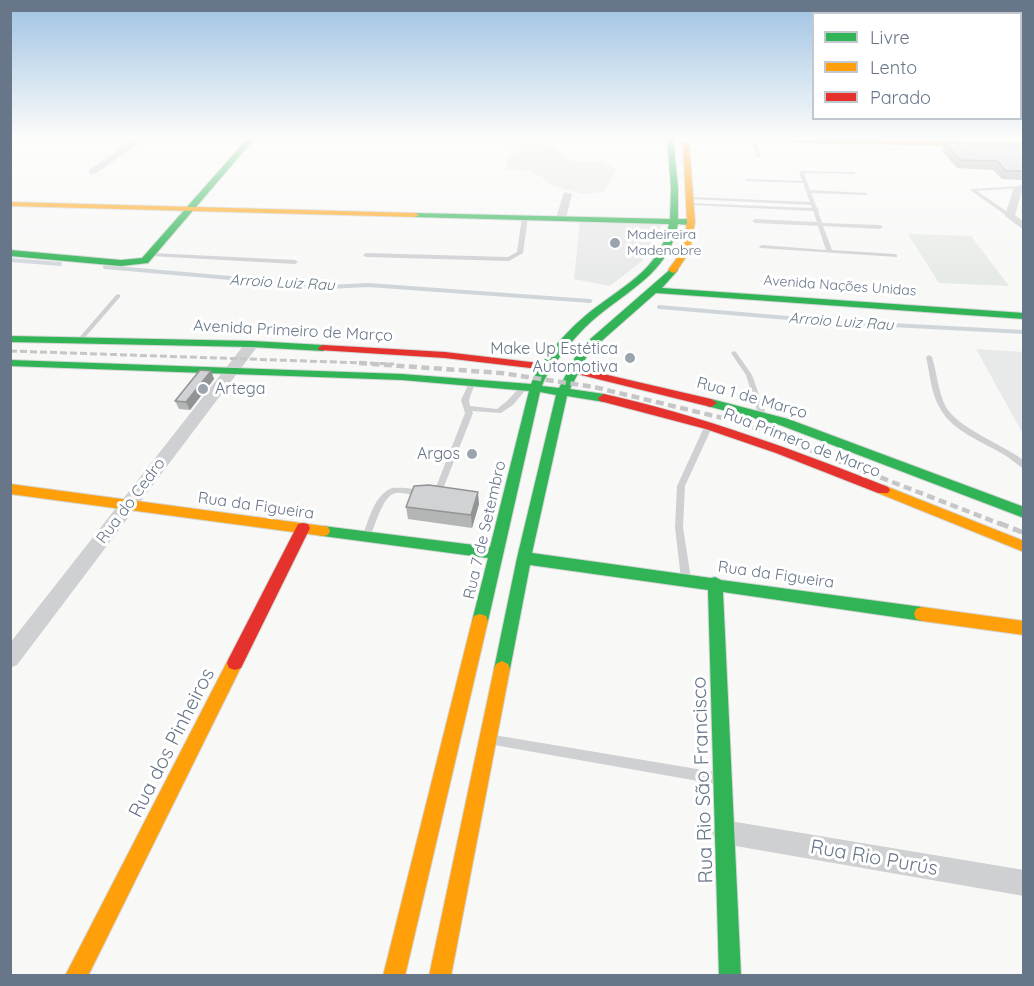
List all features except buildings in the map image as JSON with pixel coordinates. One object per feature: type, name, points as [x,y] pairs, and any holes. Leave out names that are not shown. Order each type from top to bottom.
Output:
[{"type":"main road","points":[[10,254],[121,263],[147,259],[213,184]]},
{"type":"main road","name":"Rua 7 de Setembro","points":[[394,975],[497,554],[530,388],[576,330],[653,267],[667,248],[673,222],[672,184]]},
{"type":"main road","points":[[444,973],[524,558],[562,393],[584,350],[654,290],[672,272],[686,251],[692,222],[689,184]]},
{"type":"main road","points":[[10,204],[692,222]]},
{"type":"main road","name":"Avenida Nações Unidas","points":[[654,290],[1023,316]]},
{"type":"main road","name":"Avenida Primeiro de Março","points":[[10,339],[252,344],[446,355],[573,370]]},
{"type":"main road","points":[[146,367],[161,361],[170,354],[171,350],[165,342]]},
{"type":"main road","points":[[10,363],[232,369],[472,383],[562,393]]},
{"type":"main road","name":"Rua 1 de Março","points":[[573,370],[763,417],[919,472],[1023,513]]},
{"type":"main road","name":"Rua Primero de Março","points":[[562,393],[633,405],[709,425],[1023,547]]},
{"type":"main road","name":"Rua da Figueira","points":[[10,489],[497,554]]},
{"type":"main road","name":"Rua dos Pinheiros","points":[[76,975],[303,528]]},
{"type":"main road","name":"Rua da Figueira","points":[[524,558],[1023,628]]},
{"type":"main road","name":"Rua Rio São Francisco","points":[[715,583],[730,975]]},
{"type":"street","points":[[1021,187],[1010,216],[1023,227]]},
{"type":"street","points":[[561,218],[567,194]]},
{"type":"street","name":"Rua do Cedro","points":[[10,659],[252,344]]},
{"type":"street","name":"Rua Rio Purús","points":[[724,832],[1023,883]]},
{"type":"lane","points":[[805,184],[830,252]]},
{"type":"lane","points":[[1010,216],[972,190],[1021,187]]},
{"type":"lane","points":[[808,191],[866,194]]},
{"type":"lane","points":[[690,201],[815,207]]},
{"type":"lane","points":[[366,255],[509,259],[520,253],[525,217]]},
{"type":"lane","points":[[755,221],[880,227]]},
{"type":"lane","points":[[762,247],[895,256]]},
{"type":"lane","points":[[147,259],[295,262]]},
{"type":"lane","points":[[80,340],[118,296]]},
{"type":"lane","points":[[734,353],[749,375],[763,417]]},
{"type":"lane","points":[[929,357],[945,412],[973,433],[1016,458],[1023,466]]},
{"type":"lane","points":[[366,537],[383,498],[388,492],[423,495],[439,489],[469,413],[465,400],[472,383]]},
{"type":"lane","points":[[468,408],[498,411],[530,388]]},
{"type":"lane","points":[[686,579],[679,527],[681,486],[709,425]]},
{"type":"lane","points":[[488,739],[722,779]]},
{"type":"shaded area","points":[[609,184],[604,192],[583,194],[550,185]]},
{"type":"shaded area","name":"Madeireira Madenobre","points":[[580,221],[662,224],[641,262],[610,286],[574,279]]},
{"type":"shaded area","points":[[908,234],[971,236],[1009,286],[939,283]]},
{"type":"shaded area","points":[[976,349],[1023,352],[1023,434]]},
{"type":"waterway","name":"Arroio Luiz Rau","points":[[10,260],[60,264]]},
{"type":"waterway","name":"Arroio Luiz Rau","points":[[105,267],[253,280],[309,288],[368,285],[590,301]]},
{"type":"waterway","name":"Arroio Luiz Rau","points":[[659,307],[835,322],[1024,332]]},
{"type":"railway","points":[[10,351],[394,364]]},
{"type":"railway","points":[[359,363],[501,373],[594,387],[735,421],[1003,525]]},
{"type":"railway","points":[[999,523],[1024,533]]},
{"type":"traffic: fast","points":[[10,253],[121,263],[145,261],[212,184]]},
{"type":"traffic: fast","points":[[480,621],[537,382],[548,364],[581,325],[657,264],[665,252],[673,227],[674,184]]},
{"type":"traffic: fast","points":[[415,215],[689,222]]},
{"type":"traffic: fast","points":[[502,669],[524,558],[562,393],[584,350],[654,290],[673,270]]},
{"type":"traffic: fast","points":[[654,290],[1024,316]]},
{"type":"traffic: fast","points":[[10,339],[252,344],[323,348]]},
{"type":"traffic: fast","points":[[10,363],[402,377],[520,386],[604,398]]},
{"type":"traffic: fast","points":[[711,403],[784,422],[1024,513]]},
{"type":"traffic: fast","points":[[323,531],[497,554]]},
{"type":"traffic: fast","points":[[524,558],[922,614]]},
{"type":"traffic: fast","points":[[715,583],[730,976]]},
{"type":"traffic: slow","points":[[673,270],[686,251],[691,222],[689,184]]},
{"type":"traffic: slow","points":[[10,204],[415,215]]},
{"type":"traffic: slow","points":[[10,489],[323,531]]},
{"type":"traffic: slow","points":[[883,490],[1024,547]]},
{"type":"traffic: slow","points":[[922,614],[1024,628]]},
{"type":"traffic: slow","points":[[394,976],[480,621]]},
{"type":"traffic: slow","points":[[76,976],[235,663]]},
{"type":"traffic: slow","points":[[440,976],[502,669]]},
{"type":"traffic: jam","points":[[323,348],[445,355],[573,370],[711,403]]},
{"type":"traffic: jam","points":[[604,398],[711,426],[883,490]]},
{"type":"traffic: jam","points":[[235,663],[303,528]]},
{"type":"place","name":"Madeireira Madenobre","points":[[615,243]]},
{"type":"place","name":"Make Up Estética Automotiva","points":[[630,358]]},
{"type":"place","name":"Artega","points":[[203,389]]},
{"type":"place","name":"Argos","points":[[472,454]]}]
